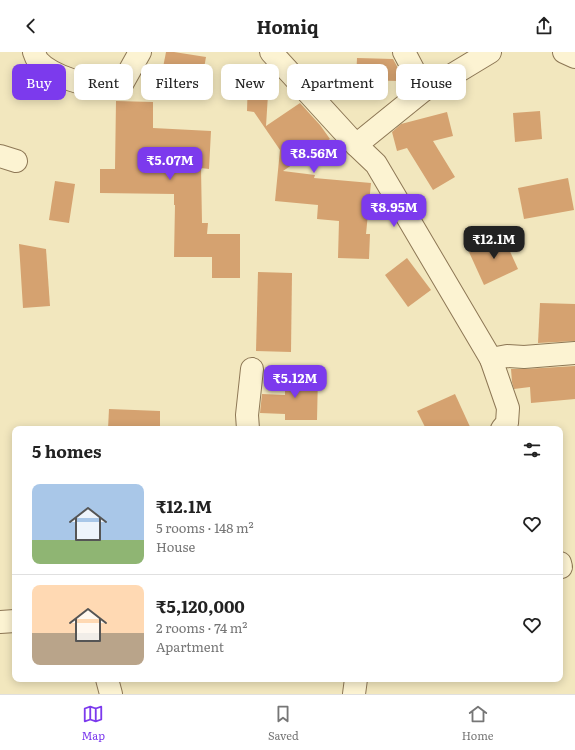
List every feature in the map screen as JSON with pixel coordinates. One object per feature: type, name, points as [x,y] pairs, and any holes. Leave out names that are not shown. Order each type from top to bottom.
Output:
[{"type":"street","points":[[34,52],[38,60],[47,68],[61,75],[94,86],[110,88],[121,86],[140,52]]},
{"type":"street","points":[[271,52],[356,145],[376,164],[491,358],[508,408],[506,426]]},
{"type":"street","points":[[404,52],[410,64]]},
{"type":"street","points":[[466,67],[490,52]]},
{"type":"street","points":[[564,52],[575,57]]},
{"type":"street","points":[[356,145],[412,100]]},
{"type":"street","points":[[491,358],[575,353]]},
{"type":"street","points":[[248,426],[247,415],[252,369]]},
{"type":"street","points":[[0,622],[12,621]]},
{"type":"street","points":[[108,682],[111,694]]},
{"type":"street","points":[[354,694],[356,682]]},
{"type":"building","points":[[166,52],[206,57],[205,64],[164,64]]},
{"type":"building","points":[[357,58],[393,59],[396,64],[396,81],[388,81],[388,64],[357,64]]},
{"type":"building","points":[[247,100],[268,100],[266,126],[300,103],[320,125],[330,139],[283,171],[315,175],[314,178],[371,183],[366,234],[370,234],[369,259],[338,258],[339,221],[317,219],[318,205],[275,201],[280,150],[254,112],[247,111]]},
{"type":"building","points":[[116,101],[153,102],[153,128],[211,131],[209,169],[201,168],[202,223],[208,223],[207,234],[240,234],[240,278],[212,278],[212,257],[174,257],[174,194],[100,193],[100,169],[115,169]]},
{"type":"building","points":[[540,111],[542,139],[515,142],[513,113]]},
{"type":"building","points":[[447,112],[453,136],[433,141],[455,177],[433,190],[407,148],[397,151],[392,132],[401,124]]},
{"type":"building","points":[[568,178],[574,210],[524,219],[518,188]]},
{"type":"building","points":[[55,181],[75,184],[69,223],[49,220]]},
{"type":"building","points":[[503,236],[518,269],[484,285],[469,252]]},
{"type":"building","points":[[19,244],[46,249],[50,306],[23,308]]},
{"type":"building","points":[[407,258],[431,290],[408,307],[385,275]]},
{"type":"building","points":[[258,272],[292,273],[291,352],[256,351]]},
{"type":"building","points":[[540,303],[575,304],[575,341],[538,343]]},
{"type":"building","points":[[575,366],[575,399],[531,403],[530,387],[514,389],[511,369]]},
{"type":"building","points":[[285,375],[318,375],[317,420],[285,420],[285,414],[260,413],[262,394],[285,395]]},
{"type":"building","points":[[455,394],[470,426],[424,426],[417,411]]},
{"type":"building","points":[[109,409],[160,411],[160,426],[108,426]]}]
